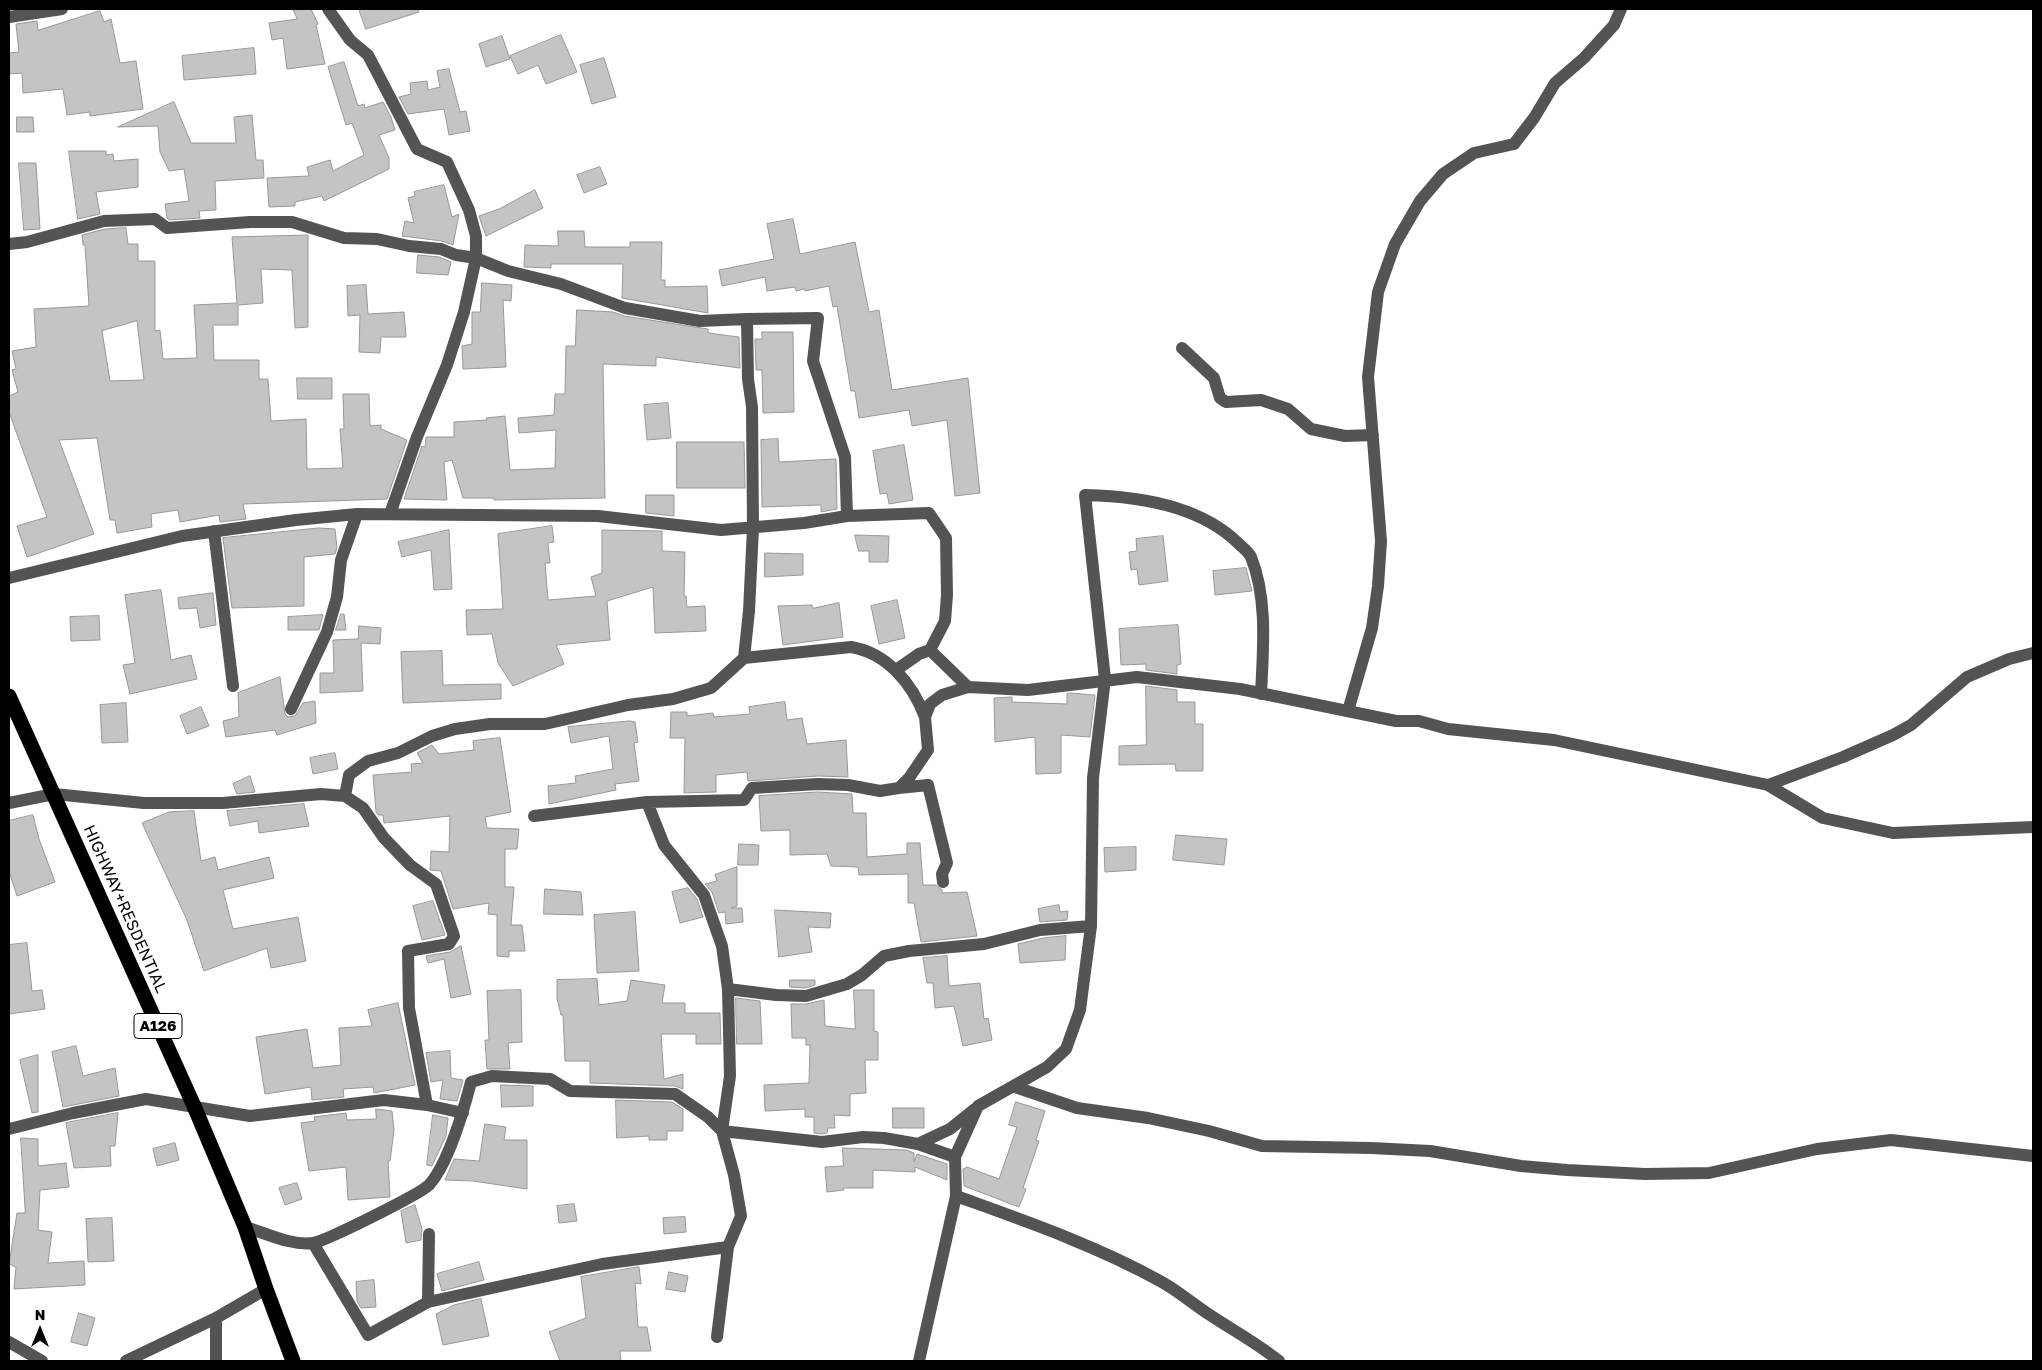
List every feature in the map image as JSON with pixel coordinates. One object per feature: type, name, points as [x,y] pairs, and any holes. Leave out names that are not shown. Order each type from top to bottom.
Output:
[{"type":"highway","name":"HIGHWAY+RESDENTIAL","points":[[9,696],[194,1106],[246,1228],[293,1361]]},
{"type":"street","points":[[9,17],[62,9]]},
{"type":"street","points":[[328,9],[350,40],[368,55],[417,149],[447,162],[469,210],[476,236],[476,258],[464,312],[447,365],[417,437],[390,514]]},
{"type":"street","points":[[1348,711],[1372,628],[1378,586],[1381,541],[1368,377],[1378,292],[1395,244],[1420,201],[1443,174],[1474,153],[1514,144],[1534,118],[1555,83],[1584,58],[1614,25],[1621,9]]},
{"type":"street","points":[[9,244],[27,242],[104,221],[155,219],[167,228],[292,222],[344,238],[377,239],[409,246],[441,249],[456,255],[476,258],[508,271],[561,284],[625,308],[700,321],[818,318],[813,361],[845,457],[847,516]]},
{"type":"street","points":[[744,658],[749,611],[753,528],[752,406],[748,379],[747,319]]},
{"type":"street","points":[[1182,348],[1214,378],[1220,398],[1226,402],[1261,400],[1288,409],[1311,429],[1346,436],[1374,435]]},
{"type":"street","points":[[918,1144],[950,1129],[978,1106],[1047,1068],[1066,1049],[1080,1010],[1091,926],[1092,778],[1105,679],[1085,494],[1118,495],[1165,504],[1195,515],[1230,535],[1251,555],[1260,597],[1263,647],[1260,694]]},
{"type":"street","points":[[9,578],[182,536],[358,514],[598,516],[721,530],[804,523],[847,516],[930,513],[946,538],[947,595],[945,621],[930,650],[919,654],[896,670]]},
{"type":"street","points":[[291,709],[327,632],[337,597],[341,560],[358,514]]},
{"type":"street","points":[[214,531],[233,686]]},
{"type":"street","points":[[345,796],[349,775],[368,761],[398,754],[432,736],[455,728],[490,724],[545,724],[628,705],[673,699],[711,688],[744,658],[851,646],[868,650],[896,670],[917,697],[924,717],[928,750],[909,778],[898,788]]},
{"type":"street","points":[[930,650],[968,687]]},
{"type":"street","points":[[1768,785],[1842,757],[1893,734],[1911,725],[1967,677],[2009,658],[2033,653]]},
{"type":"street","points":[[924,717],[930,704],[942,695],[968,687],[1028,690],[1105,679],[1137,677],[1260,694],[1396,721],[1419,721],[1448,729],[1554,740],[1768,785],[1823,818],[1893,834],[2033,827]]},
{"type":"street","points":[[534,816],[647,802],[744,800],[752,788],[808,784],[848,785],[880,791],[928,785],[947,863],[942,874],[943,882]]},
{"type":"street","points":[[9,803],[54,794],[144,803],[223,803],[321,794],[345,796],[363,808],[384,838],[410,865],[436,884],[454,936],[449,944],[408,951],[409,1008],[427,1105]]},
{"type":"street","points":[[647,802],[664,845],[704,895],[722,946],[728,989],[730,1076],[722,1130],[734,1175],[741,1216],[728,1247],[717,1337]]},
{"type":"street","points":[[728,989],[776,995],[806,996],[847,984],[862,975],[884,956],[909,951],[984,944],[1040,930],[1091,926]]},
{"type":"street","points":[[246,1228],[289,1240],[313,1243],[345,1230],[429,1185],[442,1164],[463,1113],[471,1082],[492,1076],[550,1079],[570,1091],[675,1094],[708,1117],[722,1130],[822,1142],[863,1136],[884,1138],[918,1144],[955,1157]]},
{"type":"street","points":[[1015,1087],[1077,1108],[1148,1118],[1209,1131],[1262,1146],[1371,1148],[1430,1152],[1521,1166],[1567,1170],[1645,1174],[1709,1173],[1818,1149],[1891,1140],[2033,1156]]},
{"type":"street","points":[[9,1128],[146,1099],[250,1116],[384,1100],[427,1105],[463,1113]]},
{"type":"street","points":[[919,1361],[956,1196],[955,1157],[978,1106]]},
{"type":"street","points":[[956,1196],[1057,1233],[1161,1281],[1210,1315],[1256,1342],[1279,1361]]},
{"type":"street","points":[[428,1302],[429,1234]]},
{"type":"street","points":[[313,1243],[368,1335],[428,1302],[602,1264],[728,1247]]},
{"type":"street","points":[[126,1361],[216,1318],[266,1289]]},
{"type":"street","points":[[216,1318],[216,1361]]},
{"type":"street","points":[[9,1342],[42,1361]]},
{"type":"building","points":[[293,9],[311,9],[318,24],[316,25],[325,64],[287,69],[283,38],[272,40],[269,23],[297,19]]},
{"type":"building","points":[[359,9],[418,9],[419,12],[366,29]]},
{"type":"building","points":[[100,11],[104,22],[111,19],[120,63],[136,61],[143,109],[90,116],[90,112],[67,115],[63,89],[23,93],[22,73],[9,74],[9,53],[19,52],[16,24],[37,21],[38,30]]},
{"type":"building","points":[[561,35],[577,72],[546,84],[538,65],[518,74],[510,56]]},
{"type":"building","points":[[502,36],[510,59],[486,67],[479,44]]},
{"type":"building","points":[[254,48],[256,74],[184,80],[182,56]]},
{"type":"building","points":[[604,58],[616,97],[592,104],[580,65]]},
{"type":"building","points":[[344,62],[358,106],[364,104],[365,108],[383,102],[391,117],[395,130],[379,135],[389,158],[389,169],[324,201],[322,196],[295,202],[295,206],[269,207],[267,178],[309,176],[307,167],[330,160],[333,171],[364,155],[352,123],[346,125],[328,67]]},
{"type":"building","points":[[449,69],[460,112],[466,111],[470,131],[449,135],[444,109],[408,114],[399,97],[411,94],[410,83],[427,81],[428,90],[440,87],[437,71]]},
{"type":"building","points":[[174,102],[191,143],[236,143],[234,117],[252,115],[256,160],[263,160],[264,178],[215,181],[216,210],[199,211],[200,218],[169,220],[167,218],[165,204],[189,201],[184,169],[169,171],[160,152],[158,126],[118,127]]},
{"type":"building","points":[[17,117],[33,117],[34,132],[17,132]]},
{"type":"building","points":[[69,151],[106,151],[106,155],[113,154],[114,161],[138,159],[138,187],[96,192],[100,214],[78,219]]},
{"type":"building","points":[[19,163],[36,163],[40,229],[24,230]]},
{"type":"building","points":[[600,167],[607,184],[584,193],[577,175]]},
{"type":"building","points":[[444,185],[452,217],[459,214],[453,245],[442,241],[402,236],[405,221],[414,223],[408,198],[415,196],[414,192]]},
{"type":"building","points":[[535,190],[543,208],[486,236],[479,216],[499,209]]},
{"type":"building","points":[[793,219],[800,254],[855,242],[869,312],[879,310],[892,390],[968,378],[980,493],[955,496],[947,420],[912,426],[909,410],[859,418],[855,391],[851,391],[837,306],[833,307],[829,286],[805,291],[805,289],[796,291],[795,287],[767,291],[765,277],[722,286],[719,270],[774,259],[767,224]]},
{"type":"building","points":[[126,228],[128,244],[138,244],[138,261],[155,261],[155,331],[160,330],[163,359],[197,358],[194,305],[237,303],[232,237],[308,235],[308,327],[295,328],[292,270],[261,269],[263,303],[238,305],[238,325],[213,325],[214,360],[259,360],[259,379],[268,379],[271,421],[306,419],[307,469],[343,468],[340,429],[344,429],[343,394],[369,394],[370,426],[381,425],[381,429],[407,440],[387,499],[243,504],[246,519],[220,522],[219,515],[180,522],[178,510],[151,514],[152,527],[117,533],[115,520],[110,520],[97,438],[59,440],[94,534],[27,557],[17,526],[47,517],[9,412],[9,396],[18,392],[12,370],[16,369],[12,351],[36,347],[34,309],[89,306],[85,245],[83,245],[82,235],[105,229]],"holes":[[[137,321],[144,380],[110,381],[102,331]]]},
{"type":"building","points":[[558,231],[584,231],[585,247],[630,247],[630,242],[662,242],[661,280],[665,280],[665,287],[707,286],[708,313],[622,298],[623,264],[551,264],[551,268],[524,267],[525,245],[558,246]]},
{"type":"building","points":[[418,255],[439,257],[451,262],[448,275],[417,273]]},
{"type":"building","points":[[482,283],[512,285],[511,301],[503,300],[506,367],[463,369],[462,346],[472,344],[472,312],[480,312]]},
{"type":"building","points":[[366,285],[368,314],[404,312],[406,337],[381,337],[380,353],[359,352],[360,315],[348,316],[347,286]]},
{"type":"building","points":[[577,310],[613,312],[624,316],[708,329],[708,333],[739,337],[740,368],[656,357],[656,366],[603,364],[605,498],[494,500],[494,498],[463,498],[452,460],[444,462],[447,500],[404,499],[422,446],[425,447],[426,437],[454,437],[454,422],[487,420],[486,418],[505,416],[510,470],[555,468],[556,430],[519,433],[518,418],[554,415],[555,394],[565,394],[566,346],[575,346]]},
{"type":"building","points":[[762,332],[793,332],[794,412],[763,413],[762,370],[756,370],[755,339],[762,339]]},
{"type":"building","points":[[297,378],[332,378],[332,399],[298,399]]},
{"type":"building","points":[[668,403],[671,438],[647,440],[644,405]]},
{"type":"building","points":[[778,439],[779,462],[836,459],[837,509],[821,512],[821,505],[762,507],[761,440]]},
{"type":"building","points":[[677,442],[744,442],[745,488],[677,488]]},
{"type":"building","points":[[904,445],[913,500],[889,504],[887,493],[880,494],[873,451]]},
{"type":"building","points":[[646,495],[674,495],[674,516],[646,513]]},
{"type":"building","points":[[552,526],[554,542],[548,543],[550,563],[545,563],[548,600],[596,596],[591,577],[602,573],[602,530],[662,531],[662,551],[685,552],[684,596],[686,596],[687,607],[705,606],[706,631],[655,633],[653,587],[607,601],[610,640],[556,645],[564,664],[513,686],[498,663],[492,634],[467,635],[466,610],[503,609],[498,534]]},
{"type":"building","points":[[319,528],[335,529],[337,548],[335,554],[304,557],[304,606],[232,608],[223,538]]},
{"type":"building","points":[[449,530],[452,589],[434,590],[431,550],[402,557],[398,542]]},
{"type":"building","points":[[855,535],[889,536],[888,562],[869,562],[869,551],[859,551]]},
{"type":"building","points":[[1163,536],[1168,581],[1139,585],[1137,569],[1131,570],[1129,552],[1137,551],[1136,539]]},
{"type":"building","points":[[765,553],[803,554],[803,575],[765,577]]},
{"type":"building","points":[[1246,568],[1252,591],[1215,595],[1213,571]]},
{"type":"building","points":[[161,590],[171,660],[191,655],[197,679],[130,694],[123,665],[135,663],[125,595]]},
{"type":"building","points":[[213,593],[216,625],[200,628],[197,608],[179,609],[178,598]]},
{"type":"building","points":[[897,600],[905,638],[879,644],[871,606]]},
{"type":"building","points":[[839,603],[843,637],[783,645],[778,606],[812,605],[813,608]]},
{"type":"building","points":[[341,614],[344,614],[346,630],[336,630]]},
{"type":"building","points":[[323,615],[319,630],[288,630],[288,617]]},
{"type":"building","points":[[99,616],[100,640],[71,641],[70,617]]},
{"type":"building","points":[[1178,625],[1181,664],[1177,665],[1177,674],[1146,670],[1146,664],[1121,665],[1119,629]]},
{"type":"building","points":[[359,626],[381,628],[380,644],[361,643],[363,691],[320,693],[320,673],[334,673],[333,640],[358,639]]},
{"type":"building","points":[[442,651],[443,685],[501,684],[501,699],[403,703],[401,652]]},
{"type":"building","points":[[280,677],[285,714],[288,717],[295,716],[303,703],[315,701],[316,723],[277,735],[275,730],[226,737],[223,721],[239,717],[238,693]]},
{"type":"building","points":[[1146,686],[1177,690],[1177,702],[1195,702],[1195,724],[1203,724],[1203,771],[1176,771],[1175,764],[1119,765],[1119,746],[1146,745]]},
{"type":"building","points":[[1067,694],[1095,695],[1090,737],[1061,735],[1061,773],[1036,774],[1035,737],[995,742],[994,698],[1012,697],[1012,702],[1067,704]]},
{"type":"building","points":[[785,702],[787,720],[802,718],[807,744],[846,740],[848,777],[818,776],[748,781],[747,772],[716,775],[716,792],[684,793],[685,738],[670,738],[671,712],[687,712],[687,716],[713,713],[714,717],[750,714],[749,707]]},
{"type":"building","points":[[126,703],[128,742],[102,743],[100,705]]},
{"type":"building","points":[[201,707],[209,726],[187,734],[180,716]]},
{"type":"building","points":[[635,722],[638,742],[634,743],[639,781],[615,784],[616,790],[549,804],[548,786],[576,783],[575,776],[613,769],[609,736],[571,743],[568,727]]},
{"type":"building","points":[[500,738],[511,812],[485,817],[487,828],[519,829],[517,849],[505,849],[505,887],[514,887],[511,925],[522,925],[525,951],[509,951],[509,957],[497,956],[497,915],[488,914],[489,903],[453,909],[441,871],[430,870],[431,851],[449,852],[450,816],[384,823],[383,815],[378,815],[376,812],[373,775],[412,772],[411,764],[423,763],[417,753],[432,745],[439,754],[474,750],[473,741]]},
{"type":"building","points":[[335,753],[338,769],[313,774],[310,758]]},
{"type":"building","points":[[250,776],[255,792],[237,794],[233,784]]},
{"type":"building","points":[[818,792],[852,794],[853,813],[866,813],[867,857],[907,854],[907,843],[920,843],[923,885],[936,885],[942,890],[942,893],[967,892],[977,936],[921,942],[914,903],[908,903],[908,874],[859,875],[858,867],[831,866],[827,854],[790,855],[790,830],[761,831],[759,796]]},
{"type":"building","points":[[304,804],[309,826],[259,833],[258,821],[230,826],[227,811]]},
{"type":"building","points":[[194,811],[201,861],[215,857],[218,870],[269,857],[274,878],[223,890],[233,929],[298,917],[306,961],[271,968],[267,948],[204,971],[187,920],[142,823],[169,812]]},
{"type":"building","points":[[33,815],[39,839],[55,882],[17,896],[9,871],[9,821]]},
{"type":"building","points":[[1176,835],[1227,839],[1224,865],[1173,860]]},
{"type":"building","points":[[739,844],[759,845],[758,865],[738,865]]},
{"type":"building","points":[[1136,847],[1136,870],[1105,872],[1104,848]]},
{"type":"building","points":[[737,867],[737,906],[731,908],[742,908],[743,922],[726,924],[725,912],[719,913],[712,892],[705,884],[717,881],[715,875]]},
{"type":"building","points":[[688,888],[697,899],[703,917],[680,923],[672,892]]},
{"type":"building","points":[[545,889],[581,892],[583,915],[544,914]]},
{"type":"building","points":[[433,901],[445,935],[422,940],[413,906]]},
{"type":"building","points":[[1059,905],[1060,912],[1068,911],[1067,920],[1040,922],[1038,909]]},
{"type":"building","points":[[775,910],[831,913],[830,928],[808,927],[812,952],[779,957]]},
{"type":"building","points":[[635,912],[639,971],[597,973],[594,915]]},
{"type":"building","points":[[1066,936],[1065,960],[1020,963],[1018,944],[1043,938]]},
{"type":"building","points":[[27,943],[32,991],[42,990],[45,1009],[9,1014],[9,945]]},
{"type":"building","points":[[461,946],[471,994],[451,998],[444,959],[428,963],[426,956],[450,952]]},
{"type":"building","points":[[947,956],[949,986],[980,983],[984,1019],[988,1018],[992,1040],[963,1046],[954,1006],[935,1008],[933,983],[927,983],[923,958]]},
{"type":"building","points":[[597,979],[599,1005],[627,1001],[631,980],[665,985],[662,1003],[685,1003],[685,1013],[720,1013],[721,1044],[696,1044],[696,1034],[661,1034],[664,1079],[683,1074],[683,1089],[675,1086],[590,1083],[590,1061],[565,1061],[563,1015],[561,1015],[557,998],[557,980]]},
{"type":"building","points":[[790,980],[815,980],[815,985],[805,988],[790,987]]},
{"type":"building","points":[[521,990],[522,1042],[508,1043],[510,1069],[487,1069],[485,1040],[489,1040],[487,991]]},
{"type":"building","points":[[854,990],[874,990],[874,1031],[878,1032],[878,1060],[865,1060],[866,1093],[850,1094],[850,1116],[834,1115],[835,1128],[828,1128],[827,1133],[822,1134],[814,1133],[814,1117],[805,1117],[805,1109],[765,1111],[764,1085],[809,1083],[810,1045],[806,1045],[806,1038],[792,1038],[791,1004],[806,1004],[824,1000],[825,1026],[855,1029]]},
{"type":"building","points":[[736,998],[760,1001],[762,1044],[737,1044]]},
{"type":"building","points":[[398,1003],[415,1085],[374,1093],[373,1087],[343,1089],[344,1097],[312,1100],[311,1087],[265,1094],[256,1037],[307,1029],[313,1068],[341,1065],[339,1028],[372,1026],[368,1010]]},
{"type":"building","points":[[76,1046],[83,1076],[115,1068],[119,1096],[63,1107],[52,1052]]},
{"type":"building","points":[[450,1051],[451,1078],[463,1080],[457,1101],[440,1099],[443,1080],[431,1082],[426,1053]]},
{"type":"building","points":[[38,1055],[38,1112],[32,1113],[20,1060]]},
{"type":"building","points":[[501,1085],[533,1086],[533,1106],[502,1107]]},
{"type":"building","points":[[616,1100],[672,1102],[683,1109],[683,1131],[667,1131],[667,1140],[649,1140],[649,1136],[617,1138]]},
{"type":"building","points":[[1016,1102],[1045,1111],[1036,1140],[1039,1141],[1023,1188],[1026,1189],[1019,1207],[964,1186],[963,1169],[967,1167],[999,1179],[1017,1127],[1009,1125]]},
{"type":"building","points":[[893,1108],[924,1108],[924,1128],[893,1128]]},
{"type":"building","points":[[376,1109],[392,1111],[394,1130],[390,1161],[388,1161],[390,1197],[348,1200],[346,1167],[309,1171],[301,1123],[315,1121],[314,1117],[346,1113],[347,1120],[376,1119]]},
{"type":"building","points":[[118,1113],[115,1146],[110,1146],[111,1166],[74,1168],[66,1123]]},
{"type":"building","points":[[433,1115],[448,1118],[446,1136],[432,1166],[427,1165]]},
{"type":"building","points":[[485,1124],[506,1127],[504,1140],[527,1140],[527,1189],[473,1181],[445,1180],[454,1159],[479,1161]]},
{"type":"building","points":[[21,1138],[38,1139],[38,1166],[66,1163],[69,1187],[40,1190],[38,1230],[52,1232],[48,1263],[84,1261],[85,1285],[14,1289],[16,1267],[9,1264],[17,1213],[25,1213]]},
{"type":"building","points":[[175,1143],[179,1160],[157,1166],[153,1149]]},
{"type":"building","points":[[843,1148],[906,1150],[914,1153],[914,1162],[917,1154],[947,1164],[947,1180],[915,1167],[915,1172],[873,1170],[873,1188],[843,1188],[844,1190],[827,1192],[825,1167],[843,1166]]},
{"type":"building","points":[[297,1183],[302,1199],[285,1205],[279,1188]]},
{"type":"building","points":[[574,1204],[577,1221],[559,1223],[557,1206]]},
{"type":"building","points":[[415,1205],[422,1229],[421,1240],[406,1243],[401,1211]]},
{"type":"building","points":[[685,1217],[686,1232],[664,1234],[663,1218]]},
{"type":"building","points":[[112,1218],[114,1261],[88,1262],[86,1219]]},
{"type":"building","points":[[479,1262],[484,1280],[442,1291],[437,1274]]},
{"type":"building","points":[[639,1267],[641,1284],[635,1283],[638,1327],[647,1327],[651,1351],[620,1351],[621,1361],[560,1361],[549,1332],[586,1318],[581,1277]]},
{"type":"building","points":[[669,1272],[688,1276],[685,1292],[666,1289]]},
{"type":"building","points":[[374,1280],[376,1307],[361,1308],[357,1301],[356,1282]]},
{"type":"building","points":[[481,1299],[489,1336],[443,1345],[436,1314],[454,1305]]},
{"type":"building","points":[[79,1313],[95,1318],[87,1346],[71,1342]]}]
